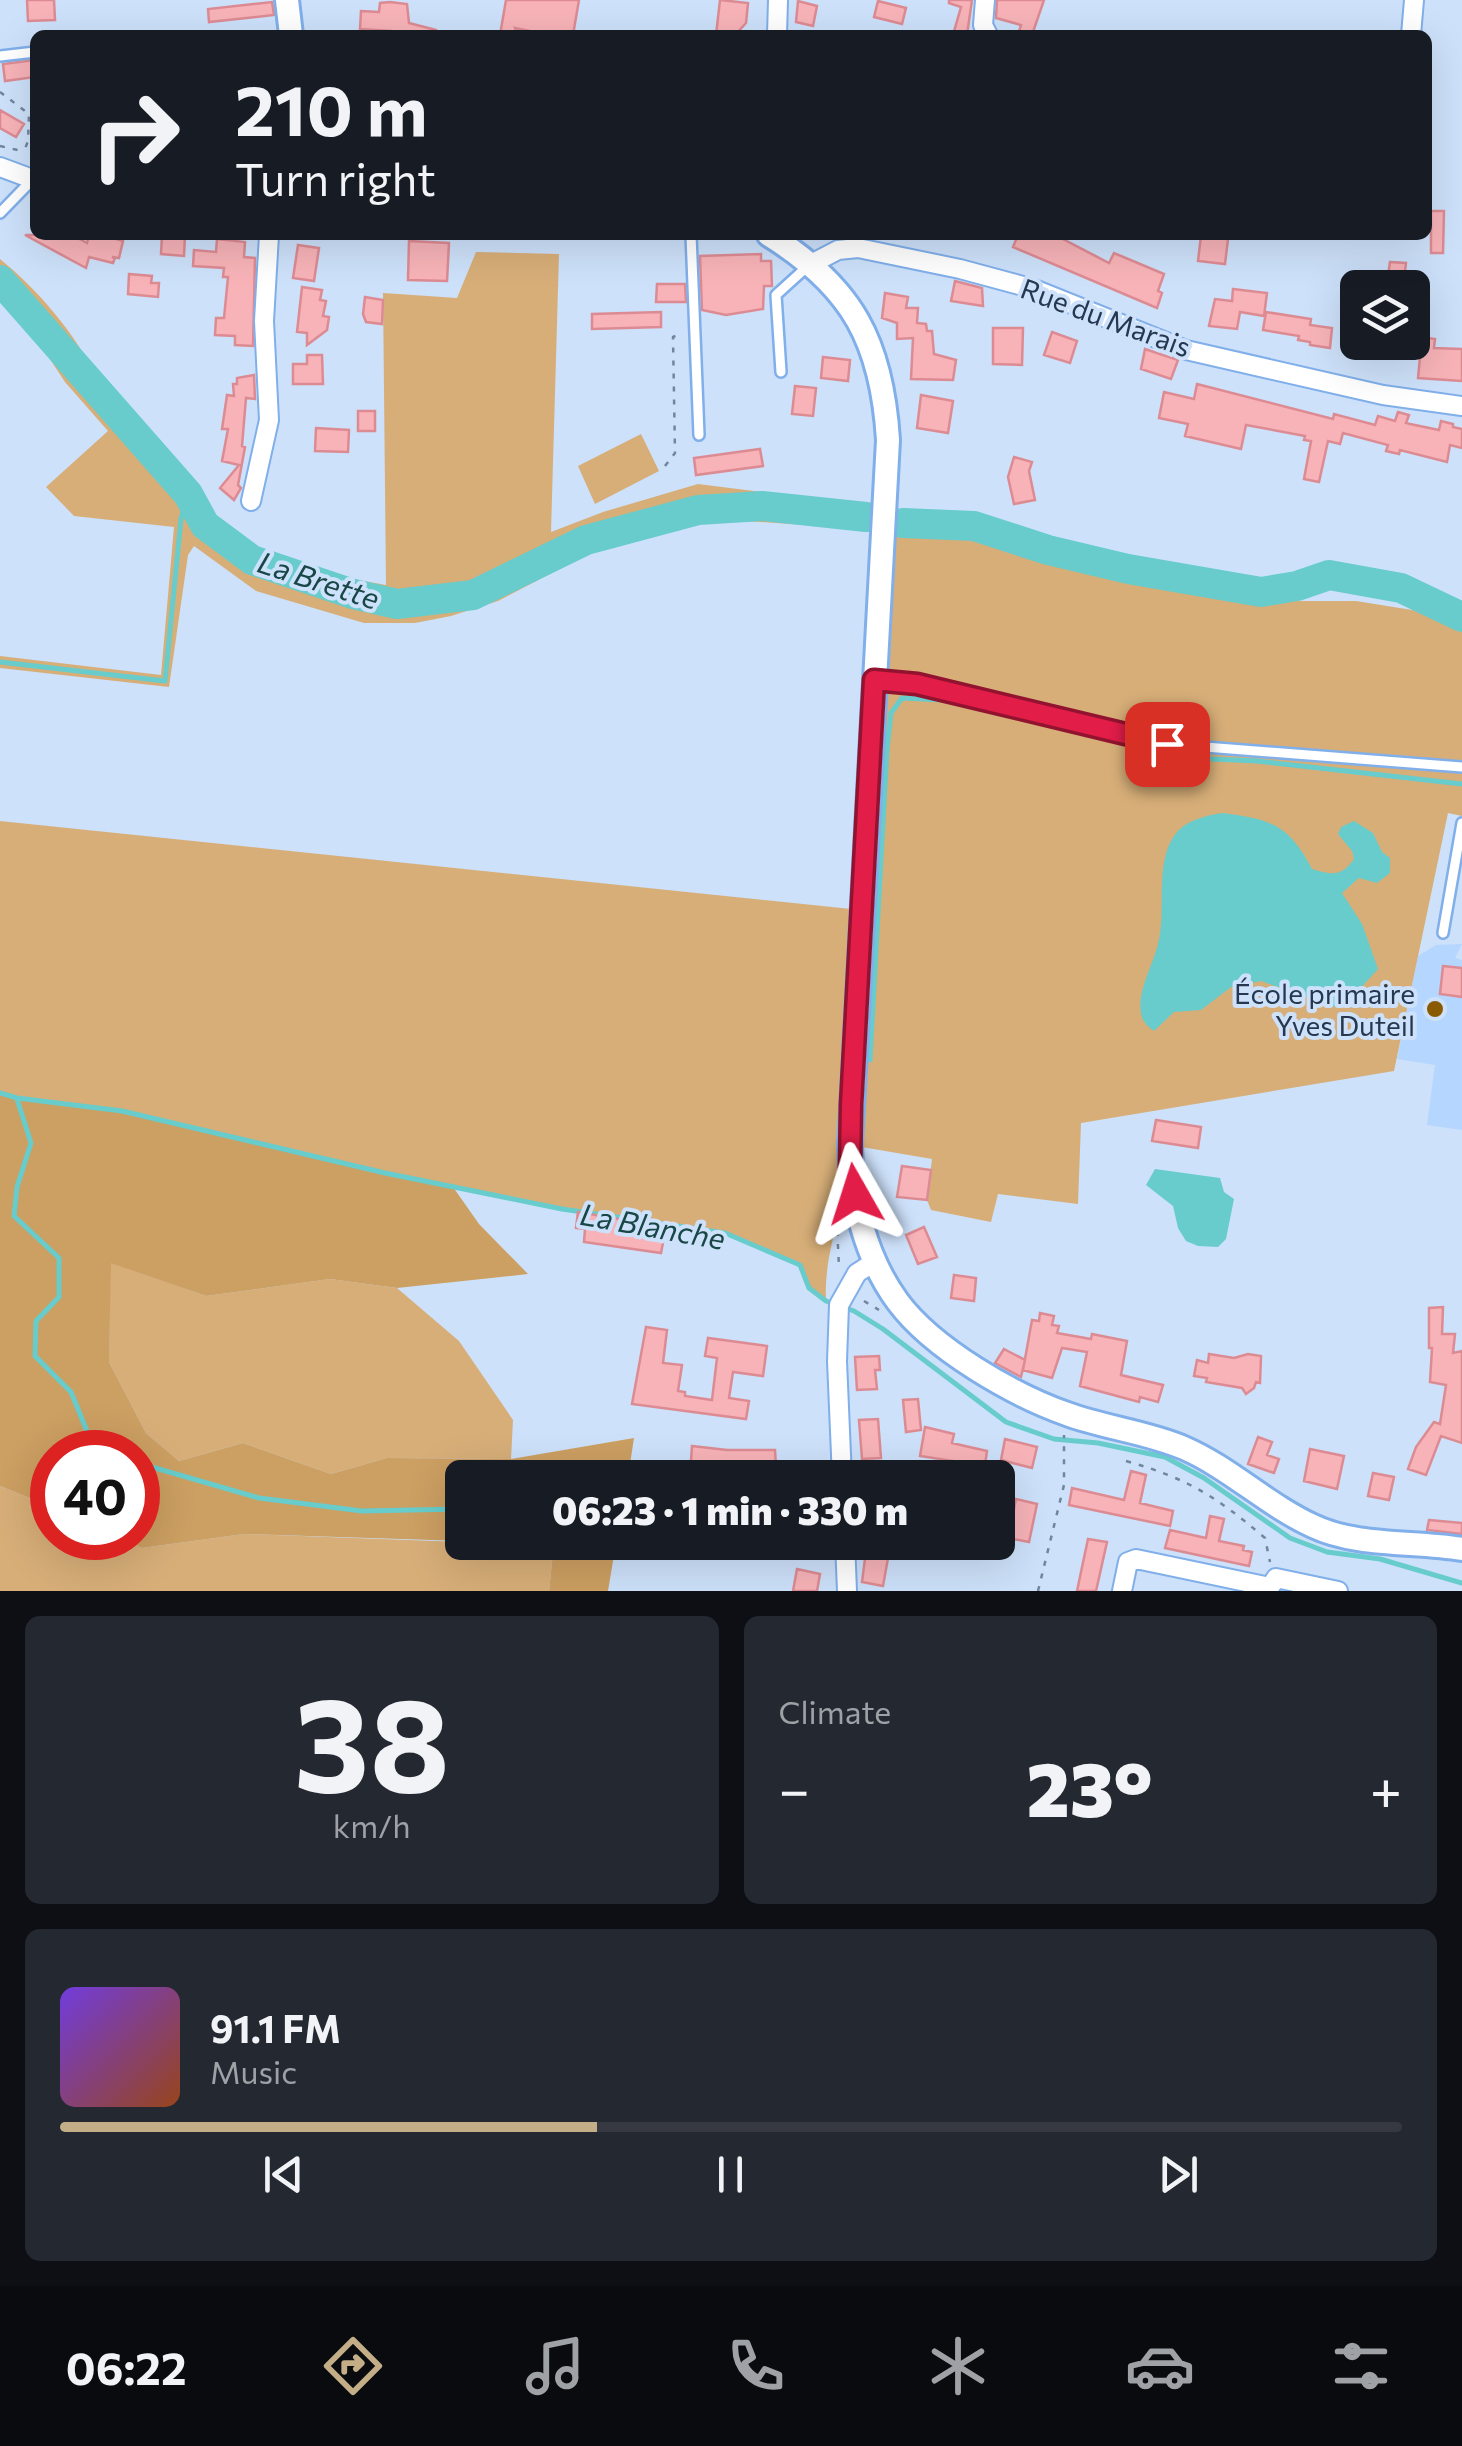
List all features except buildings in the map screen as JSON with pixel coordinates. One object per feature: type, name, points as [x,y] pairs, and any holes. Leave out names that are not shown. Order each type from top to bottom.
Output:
[{"type":"street","points":[[287,0],[290,30]]},
{"type":"street","points":[[776,30],[778,0]]},
{"type":"street","points":[[985,0],[985,30]]},
{"type":"street","points":[[1411,30],[1414,0]]},
{"type":"street","points":[[251,501],[268,420],[264,321],[269,240]]},
{"type":"street","points":[[776,240],[812,264],[859,322],[877,363],[885,394],[888,440],[850,1145],[850,1168],[860,1220],[876,1262],[897,1301],[921,1326],[1021,1394],[1068,1414],[1182,1447],[1316,1528],[1344,1536],[1462,1548]]},
{"type":"street","name":"Rue du Marais","points":[[812,264],[858,242],[1034,289],[1186,350],[1383,395],[1462,406]]},
{"type":"street","points":[[842,1460],[840,1307],[857,1273],[876,1262]]},
{"type":"street","points":[[1122,1591],[1128,1562],[1136,1559],[1271,1585],[1338,1591]]},
{"type":"street","points":[[846,1560],[847,1591]]},
{"type":"lane","points":[[0,56],[30,53]]},
{"type":"lane","points":[[0,213],[21,175]]},
{"type":"lane","points":[[691,240],[699,435]]},
{"type":"lane","points":[[781,372],[776,294],[812,264]]},
{"type":"lane","points":[[874,680],[917,684],[1167,744],[1462,767]]},
{"type":"lane","points":[[1443,932],[1462,822]]},
{"type":"path","points":[[0,92],[29,114],[21,175]]},
{"type":"path","points":[[0,146],[24,151]]},
{"type":"path","points":[[665,466],[675,453],[673,338],[695,327]]},
{"type":"path","points":[[1038,1591],[1064,1484],[1064,1431]]},
{"type":"path","points":[[1126,1461],[1171,1474],[1266,1538],[1271,1585]]},
{"type":"shaded area","points":[[476,252],[559,254],[551,532],[698,484],[866,505],[862,529],[705,518],[596,550],[498,601],[415,623],[364,623],[256,591],[194,546],[188,555],[169,687],[0,668],[0,656],[161,675],[174,527],[74,516],[46,487],[108,431],[65,382],[0,293],[0,259],[54,313],[96,376],[206,509],[240,539],[276,556],[342,577],[386,585],[383,293],[457,298]]},
{"type":"shaded area","points":[[641,434],[659,471],[595,504],[578,466]]},
{"type":"shaded area","points":[[883,535],[986,541],[1134,584],[1265,601],[1356,601],[1462,618],[1462,816],[1448,813],[1394,1071],[1081,1123],[1078,1204],[998,1194],[991,1222],[931,1210],[927,1200],[932,1159],[850,1145],[846,1185],[828,1261],[826,1301],[809,1288],[800,1265],[725,1233],[570,1211],[385,1173],[123,1111],[0,1093],[0,821],[861,910]]},
{"type":"shaded area","points":[[1222,813],[1254,818],[1277,827],[1295,843],[1312,869],[1326,872],[1341,872],[1354,859],[1338,834],[1341,827],[1354,821],[1373,833],[1382,852],[1390,858],[1390,873],[1377,883],[1359,878],[1342,893],[1362,924],[1378,969],[1345,1005],[1334,1007],[1261,981],[1231,987],[1201,1010],[1174,1012],[1154,1031],[1144,1021],[1140,1005],[1160,931],[1168,848],[1174,836],[1190,822]]},
{"type":"shaded area","name":"École primaire Yves Duteil","points":[[1462,944],[1455,958],[1462,960],[1462,1130],[1427,1125],[1435,1065],[1397,1059],[1418,956],[1436,945]]},
{"type":"shaded area","points":[[0,1093],[122,1111],[453,1187],[479,1224],[528,1274],[397,1288],[330,1279],[206,1296],[111,1263],[109,1362],[144,1430],[30,1430],[30,1498],[0,1486]]},
{"type":"shaded area","points":[[1155,1169],[1220,1178],[1224,1192],[1234,1199],[1226,1239],[1218,1247],[1186,1241],[1173,1206],[1146,1185]]},
{"type":"shaded area","points":[[110,1262],[206,1296],[330,1279],[397,1288],[459,1341],[513,1420],[511,1459],[387,1458],[331,1474],[243,1443],[179,1461],[160,1445],[160,1430],[144,1430],[109,1362]]},
{"type":"shaded area","points":[[634,1438],[631,1460],[445,1460],[445,1540],[244,1534],[160,1546],[160,1445],[179,1461],[243,1443],[331,1474],[387,1458],[511,1459]]},
{"type":"shaded area","points":[[0,1486],[30,1498],[30,1560],[160,1560],[160,1546],[244,1534],[445,1541],[445,1560],[552,1560],[549,1591],[0,1591]]},
{"type":"shaded area","points":[[552,1560],[613,1560],[608,1591],[549,1591]]},
{"type":"waterway","name":"La Brette","points":[[0,280],[188,494],[205,525],[252,560],[353,594],[397,604],[473,595],[586,540],[698,510],[762,506],[866,517]]},
{"type":"waterway","points":[[0,662],[165,681],[181,519],[188,494]]},
{"type":"waterway","points":[[903,523],[974,526],[1048,550],[1128,569],[1261,592],[1329,575],[1401,588],[1462,617]]},
{"type":"waterway","points":[[870,1060],[887,749],[891,713],[902,698],[944,700],[1190,758],[1257,761],[1462,784]]},
{"type":"waterway","name":"La Blanche","points":[[0,1093],[122,1111],[385,1173],[562,1209],[725,1233],[800,1265],[809,1288],[826,1301],[854,1311],[883,1329],[1006,1422],[1054,1439],[1098,1443],[1165,1457],[1204,1478],[1290,1538],[1327,1552],[1380,1559],[1462,1583]]},
{"type":"waterway","points":[[17,1099],[31,1143],[17,1187],[14,1216],[59,1258],[59,1297],[36,1321],[35,1356],[71,1392],[87,1430]]},
{"type":"waterway","points":[[160,1469],[259,1498],[362,1511],[445,1509]]},
{"type":"place","name":"École primaire Yves Duteil","points":[[1435,1009]]},
{"type":"route","points":[[855,1194],[850,1168],[851,1105],[874,680],[917,684],[1167,744]]}]
